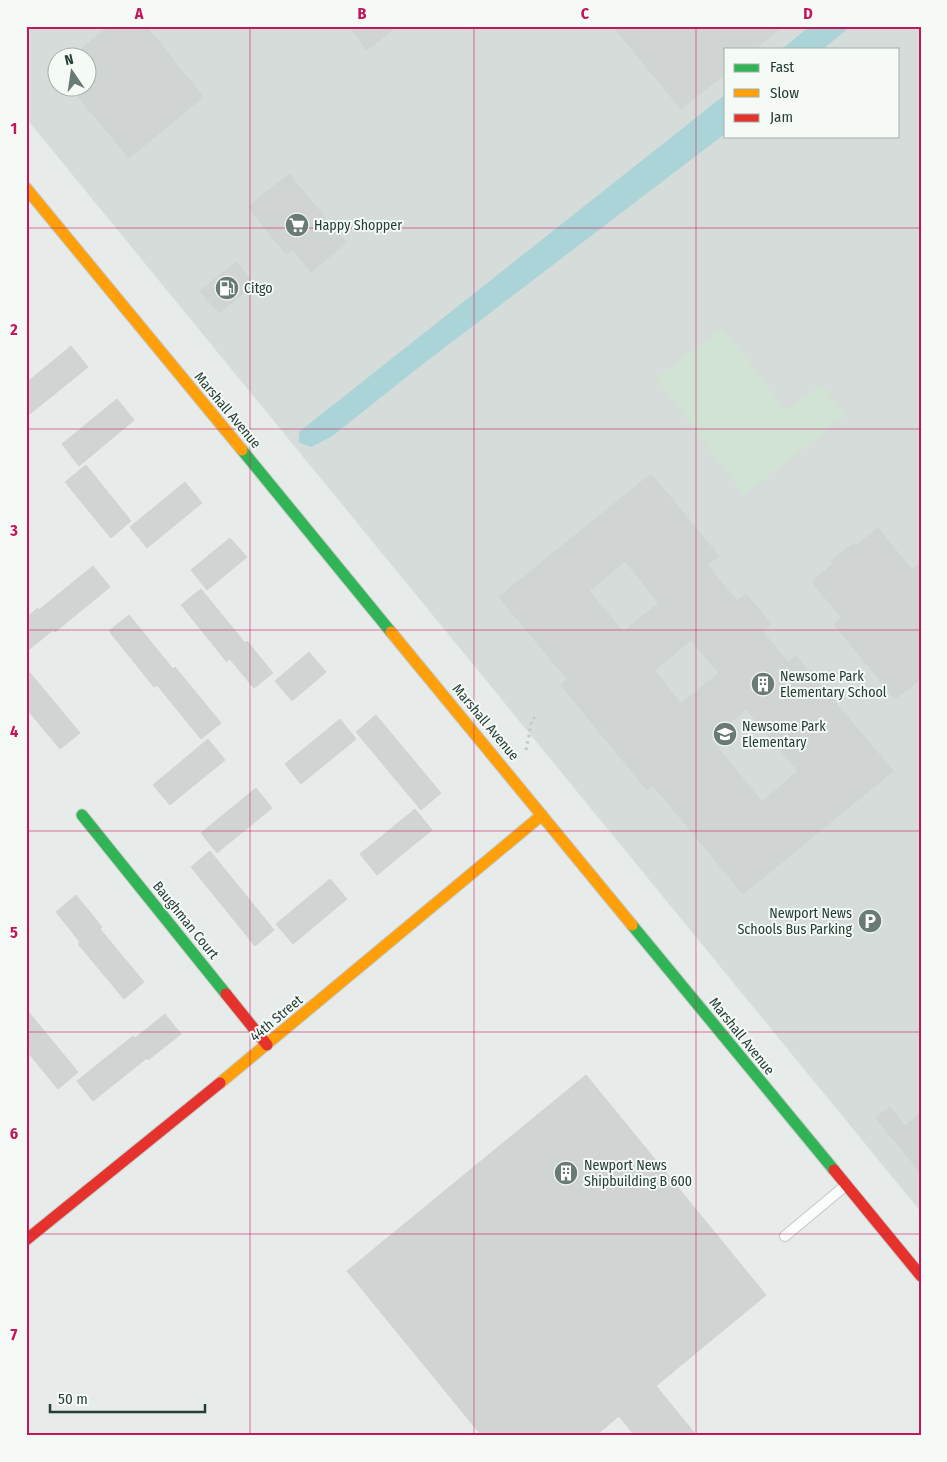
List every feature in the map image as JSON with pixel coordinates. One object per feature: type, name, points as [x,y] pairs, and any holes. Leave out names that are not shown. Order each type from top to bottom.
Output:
[{"type":"street","name":"Marshall Avenue","points":[[26,188],[921,1276]]},
{"type":"street","name":"Baughman Court","points":[[82,815],[268,1045]]},
{"type":"street","name":"44th Street","points":[[26,1240],[268,1045],[542,815]]},
{"type":"lane","points":[[785,1236],[846,1186]]},
{"type":"path","points":[[526,750],[532,720],[535,717]]},
{"type":"shaded area","name":"Newsome Park Elementary","points":[[26,26],[921,26],[921,1212],[26,118]]},
{"type":"green space","points":[[723,328],[786,411],[821,384],[845,415],[744,495],[656,378]]},
{"type":"water","points":[[810,26],[851,26],[824,48],[783,48]]},
{"type":"water","points":[[724,96],[724,135],[423,364],[331,437],[311,447],[299,442],[299,432]]},
{"type":"building","points":[[109,26],[146,26],[203,97],[129,158],[79,98],[98,98],[98,48],[83,48]]},
{"type":"building","points":[[349,26],[397,26],[367,50]]},
{"type":"building","points":[[613,26],[783,26],[756,48],[724,48],[724,75],[681,109]]},
{"type":"building","name":"Happy Shopper","points":[[289,174],[346,243],[311,272],[293,249],[286,254],[248,207]]},
{"type":"building","name":"Citgo","points":[[236,262],[254,284],[219,313],[200,291]]},
{"type":"building","points":[[71,346],[88,367],[26,417],[26,383]]},
{"type":"building","points":[[117,399],[134,420],[79,466],[62,444]]},
{"type":"building","points":[[86,465],[131,521],[111,538],[65,482]]},
{"type":"building","name":"Newsome Park Elementary School","points":[[651,474],[719,556],[707,565],[737,601],[746,594],[771,624],[762,631],[788,662],[796,656],[893,771],[743,894],[653,785],[647,790],[561,685],[567,679],[499,597]],"holes":[[[625,561],[659,603],[623,632],[589,591]],[[691,640],[719,673],[681,704],[654,670]],[[746,709],[798,771],[762,802],[711,739]]]},
{"type":"building","points":[[185,482],[202,503],[147,548],[130,527]]},
{"type":"building","points":[[878,528],[912,570],[921,564],[921,678],[895,699],[834,624],[842,618],[812,582],[833,564],[831,561],[854,543],[856,546]]},
{"type":"building","points":[[230,538],[247,557],[207,590],[191,570]]},
{"type":"building","points":[[93,566],[110,587],[55,632],[53,630],[26,652],[26,618],[38,608],[39,610]]},
{"type":"building","points":[[201,589],[245,643],[247,641],[273,673],[254,688],[229,658],[227,662],[181,605]]},
{"type":"building","points":[[129,615],[173,669],[175,667],[221,723],[201,739],[157,685],[154,687],[109,631]]},
{"type":"building","points":[[309,652],[326,672],[292,701],[275,681]]},
{"type":"building","points":[[26,668],[80,733],[60,749],[26,708]]},
{"type":"building","points":[[376,715],[441,793],[421,810],[356,732]]},
{"type":"building","points":[[340,719],[356,739],[301,784],[285,764]]},
{"type":"building","points":[[208,739],[225,760],[170,805],[153,785]]},
{"type":"building","points":[[256,788],[272,808],[217,853],[201,833]]},
{"type":"building","points":[[415,809],[432,830],[377,875],[360,854]]},
{"type":"building","points":[[210,851],[274,930],[255,946],[191,867]]},
{"type":"building","points":[[330,879],[347,899],[293,944],[276,924]]},
{"type":"building","points":[[76,895],[102,927],[100,929],[144,982],[124,999],[78,944],[80,942],[56,912]]},
{"type":"building","points":[[26,1009],[78,1072],[58,1089],[26,1050]]},
{"type":"building","points":[[165,1014],[181,1034],[148,1060],[147,1058],[93,1101],[77,1081],[133,1036],[135,1038]]},
{"type":"building","name":"Newport News Shipbuilding B 600","points":[[586,1075],[766,1295],[656,1386],[697,1436],[635,1436],[619,1416],[595,1436],[482,1436],[347,1271]]},
{"type":"building","points":[[890,1107],[905,1126],[921,1113],[921,1173],[876,1118]]},
{"type":"traffic: fast","points":[[242,450],[391,632]]},
{"type":"traffic: fast","points":[[82,815],[226,994]]},
{"type":"traffic: fast","points":[[632,925],[834,1170]]},
{"type":"traffic: slow","points":[[26,188],[242,450]]},
{"type":"traffic: slow","points":[[391,632],[632,925]]},
{"type":"traffic: slow","points":[[220,1083],[542,815]]},
{"type":"traffic: jam","points":[[226,994],[267,1045]]},
{"type":"traffic: jam","points":[[26,1240],[220,1083]]},
{"type":"traffic: jam","points":[[834,1170],[921,1276]]},
{"type":"place","name":"Happy Shopper","points":[[297,225]]},
{"type":"place","name":"Citgo","points":[[227,288]]},
{"type":"place","name":"Newsome Park Elementary School","points":[[763,684]]},
{"type":"place","name":"Newsome Park Elementary","points":[[725,734]]},
{"type":"place","name":"Newport News Schools Bus Parking","points":[[870,921]]},
{"type":"place","name":"Newport News Shipbuilding B 600","points":[[566,1173]]}]
